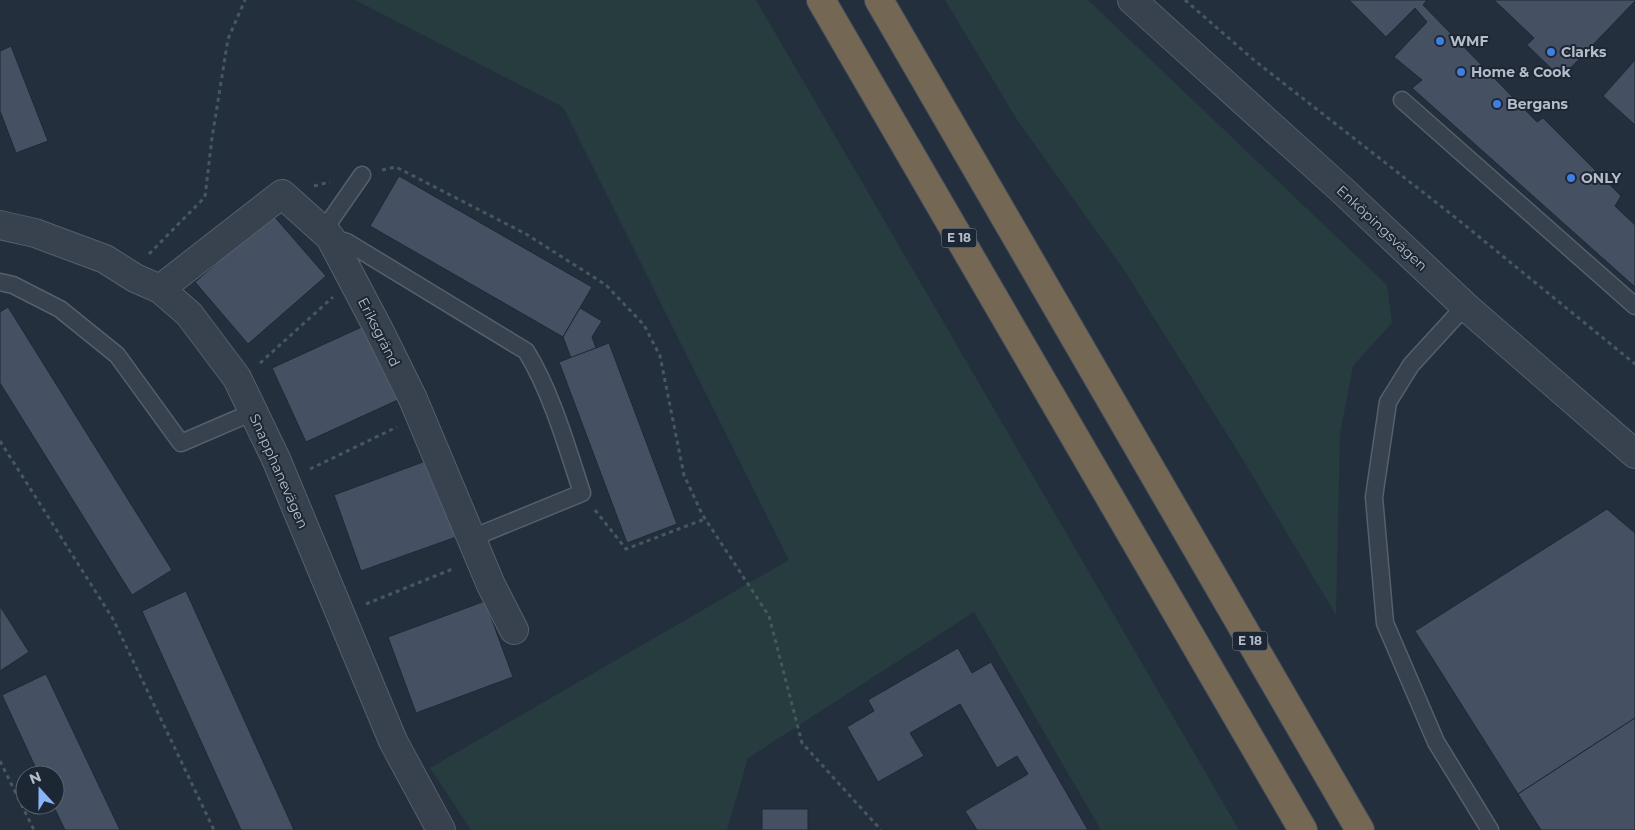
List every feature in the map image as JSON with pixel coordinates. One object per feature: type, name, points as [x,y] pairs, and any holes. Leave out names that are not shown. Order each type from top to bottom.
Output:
[{"type":"highway","name":"E 18","points":[[820,0],[1303,830]]},
{"type":"highway","name":"E 18","points":[[879,0],[1360,830]]},
{"type":"street","name":"Enköpingsvägen","points":[[1132,0],[1342,190],[1465,306],[1635,454]]},
{"type":"street","name":"Eriksgränd","points":[[282,194],[330,237],[380,332],[420,415],[491,584],[514,630]]},
{"type":"street","points":[[160,289],[282,194]]},
{"type":"street","name":"Snapphanevägen","points":[[0,226],[34,233],[105,259],[135,278],[160,289],[195,322],[237,378],[276,459],[393,741],[441,830]]},
{"type":"lane","points":[[1402,100],[1635,306]]},
{"type":"lane","points":[[362,175],[330,221],[330,237],[347,242],[526,351],[536,367],[557,420],[582,493],[476,548]]},
{"type":"lane","points":[[0,282],[13,286],[60,309],[117,355],[181,443],[254,412]]},
{"type":"lane","points":[[1465,306],[1411,365],[1388,402],[1374,497],[1385,623],[1436,742],[1490,830]]},
{"type":"path","points":[[135,278],[150,252],[204,197],[228,39],[245,0]]},
{"type":"path","points":[[1185,0],[1255,61],[1456,218],[1635,364]]},
{"type":"path","points":[[282,194],[396,167],[526,234],[606,285],[644,325],[660,356],[684,475],[705,519],[770,616],[802,743],[881,830]]},
{"type":"path","points":[[255,368],[352,279]]},
{"type":"path","points":[[306,471],[420,415]]},
{"type":"path","points":[[0,441],[113,619],[214,830]]},
{"type":"path","points":[[582,493],[626,549],[705,519]]},
{"type":"path","points":[[361,606],[476,548]]},
{"type":"path","points":[[0,761],[34,830]]},
{"type":"green space","points":[[355,0],[756,0],[1239,830],[1101,830],[974,612],[748,758],[727,830],[471,830],[430,768],[789,560],[563,107]]},
{"type":"green space","points":[[945,0],[1088,0],[1387,285],[1392,323],[1353,366],[1340,434],[1336,615],[1237,450],[1124,270],[1016,118]]},
{"type":"building","points":[[1349,0],[1427,0],[1423,5],[1537,122],[1543,118],[1621,196],[1615,206],[1635,225],[1635,287],[1412,88],[1422,80],[1394,57],[1427,22],[1415,8],[1386,37]]},
{"type":"building","points":[[1494,0],[1635,1],[1561,78],[1527,45],[1534,38]]},
{"type":"building","points":[[11,46],[48,141],[16,153],[0,111],[0,51]]},
{"type":"building","points":[[1635,60],[1635,125],[1603,96]]},
{"type":"building","points":[[399,176],[592,287],[563,337],[370,226]]},
{"type":"building","points":[[273,215],[326,276],[248,344],[195,282]]},
{"type":"building","points":[[8,307],[172,570],[132,595],[0,383],[0,312]]},
{"type":"building","points":[[580,308],[602,321],[592,337],[596,348],[571,358],[563,337]]},
{"type":"building","points":[[366,325],[400,399],[306,442],[272,368]]},
{"type":"building","points":[[609,343],[677,524],[627,543],[559,362]]},
{"type":"building","points":[[431,459],[459,536],[361,571],[334,495]]},
{"type":"building","points":[[1607,509],[1635,533],[1635,718],[1518,794],[1415,631]]},
{"type":"building","points":[[186,591],[294,830],[241,830],[142,611]]},
{"type":"building","points":[[485,601],[513,677],[416,713],[388,637]]},
{"type":"building","points":[[0,606],[29,652],[0,671]]},
{"type":"building","points":[[958,648],[972,673],[991,662],[1088,830],[977,830],[965,811],[1028,774],[1017,756],[997,768],[960,704],[910,733],[924,756],[878,782],[847,727],[874,711],[868,700]]},
{"type":"building","points":[[46,674],[120,830],[65,830],[58,815],[65,815],[65,765],[34,765],[2,695]]},
{"type":"building","points":[[1635,718],[1635,830],[1541,830],[1518,794]]},
{"type":"building","points":[[762,809],[808,809],[808,830],[762,830]]},
{"type":"place","name":"WMF","points":[[1440,41]]},
{"type":"place","name":"Clarks","points":[[1551,52]]},
{"type":"place","name":"Home & Cook","points":[[1461,72]]},
{"type":"place","name":"Bergans","points":[[1497,104]]},
{"type":"place","name":"ONLY","points":[[1571,178]]}]
